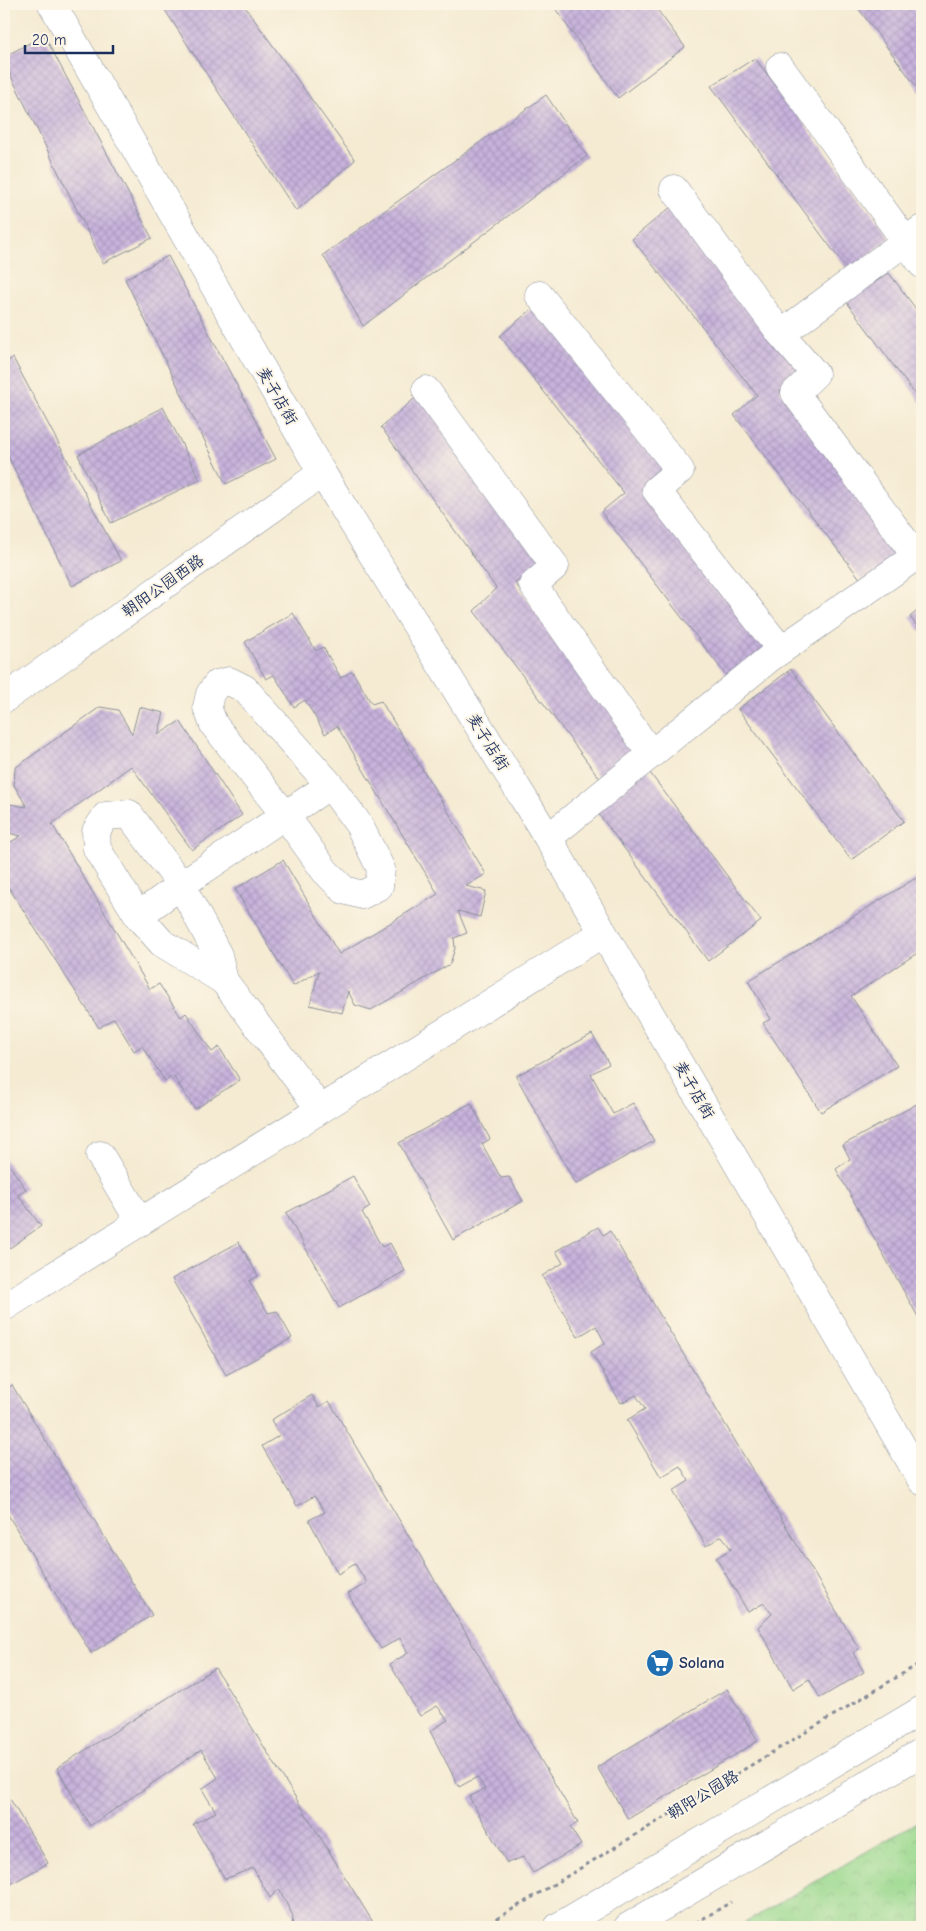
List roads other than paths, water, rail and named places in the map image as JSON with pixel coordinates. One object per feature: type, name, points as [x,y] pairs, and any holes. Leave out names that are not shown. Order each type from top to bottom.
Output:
[{"type":"street","name":"麦子店街","points":[[52,4],[322,473],[548,838],[922,1481]]},
{"type":"street","points":[[780,67],[914,235],[922,264]]},
{"type":"street","points":[[548,838],[781,650],[919,554],[795,393],[815,374],[781,334],[674,188]]},
{"type":"street","points":[[781,334],[914,235]]},
{"type":"street","points":[[540,295],[680,470],[656,490],[781,650]]},
{"type":"street","points":[[426,390],[555,566],[533,585],[651,754]]},
{"type":"street","name":"朝阳公园西路","points":[[4,699],[322,473]]},
{"type":"street","points":[[229,681],[245,689],[330,785],[359,825],[381,869],[379,886],[362,895],[344,890],[325,871],[285,815],[214,725],[207,707],[210,694],[217,684],[229,681]]},
{"type":"street","points":[[138,916],[181,884],[330,785]]},
{"type":"street","points":[[224,982],[218,955],[181,884],[129,814],[106,816],[96,831],[97,849],[138,916],[162,943],[224,982],[320,1110]]},
{"type":"street","points":[[4,1307],[603,933]]},
{"type":"street","points":[[100,1155],[140,1222]]},
{"type":"street","points":[[558,1927],[922,1710]]},
{"type":"street","points":[[628,1927],[922,1752]]},
{"type":"place","name":"Solana","points":[[660,1663]]}]
